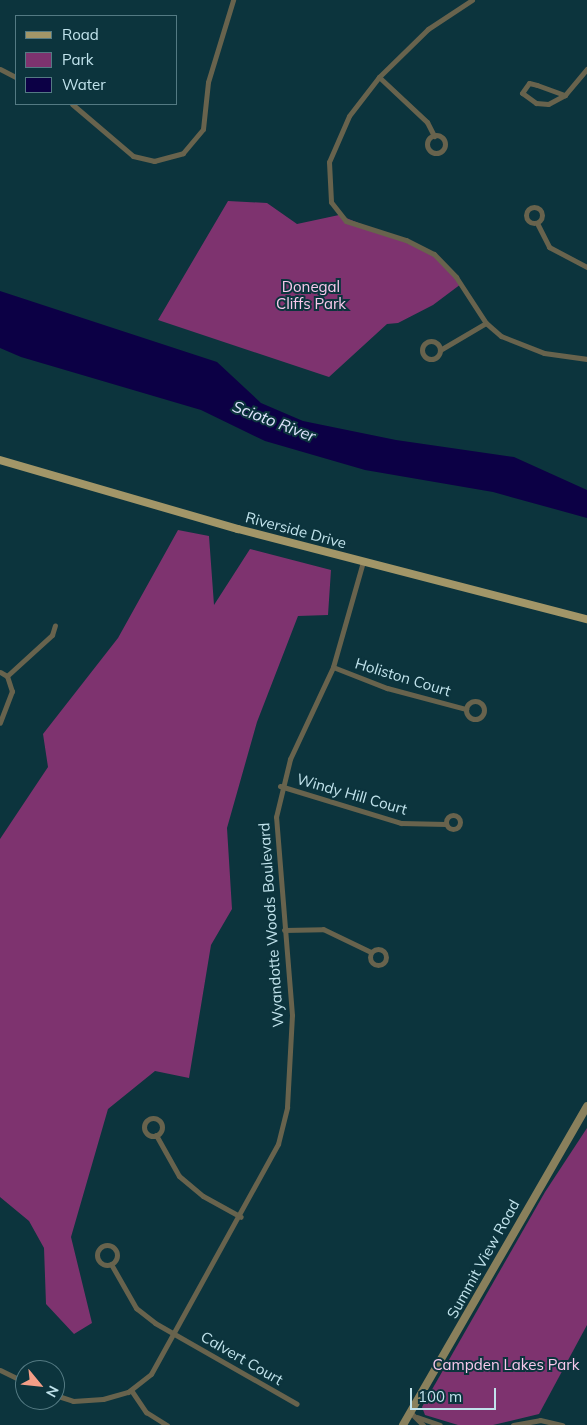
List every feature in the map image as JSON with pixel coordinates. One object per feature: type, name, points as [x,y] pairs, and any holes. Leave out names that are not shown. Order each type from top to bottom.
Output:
[{"type":"main road","name":"Riverside Drive","points":[[0,460],[363,562],[587,619]]},
{"type":"street","points":[[73,105],[132,156],[154,161],[183,153],[203,129],[208,82],[233,0]]},
{"type":"street","points":[[472,0],[428,29],[379,78],[345,121],[330,156],[328,191],[343,219],[406,240],[434,254],[456,277],[486,323],[501,336],[532,350],[587,359]]},
{"type":"street","points":[[0,69],[15,76]]},
{"type":"street","points":[[566,94],[529,83],[522,93],[527,99],[548,104],[566,94],[587,69]]},
{"type":"street","points":[[379,78],[427,122],[434,136]]},
{"type":"street","points":[[537,223],[549,247],[587,267]]},
{"type":"street","points":[[440,350],[486,323]]},
{"type":"street","name":"Wyandotte Woods Boulevard","points":[[65,1398],[73,1401],[103,1399],[131,1390],[151,1374],[241,1217],[278,1144],[287,1107],[292,1016],[276,817],[280,786],[333,667],[363,562]]},
{"type":"street","points":[[7,676],[52,635],[55,625]]},
{"type":"street","name":"Holiston Court","points":[[333,667],[387,688],[466,709]]},
{"type":"street","points":[[0,672],[7,676],[12,691],[0,723]]},
{"type":"street","name":"Windy Hill Court","points":[[280,786],[402,824],[446,824]]},
{"type":"street","points":[[284,930],[323,929],[371,952]]},
{"type":"street","name":"Summit View Road","points":[[403,1425],[414,1415],[587,1106]]},
{"type":"street","points":[[156,1135],[179,1176],[203,1196],[241,1217]]},
{"type":"street","name":"Calvert Court","points":[[111,1264],[136,1308],[175,1334],[297,1404]]},
{"type":"street","points":[[0,1370],[15,1377]]},
{"type":"street","points":[[131,1390],[146,1412],[167,1425]]},
{"type":"street","points":[[414,1415],[423,1425]]},
{"type":"street","points":[[414,1415],[440,1425]]},
{"type":"street","points":[[513,1425],[540,1420],[562,1425]]},
{"type":"green space","name":"Donegal Cliffs Park","points":[[228,201],[267,203],[297,224],[339,215],[434,254],[461,284],[433,305],[398,323],[387,324],[329,377],[158,320]]},
{"type":"green space","points":[[178,530],[209,536],[214,605],[250,549],[331,570],[328,615],[298,616],[257,722],[227,828],[232,909],[211,945],[189,1078],[155,1071],[108,1109],[71,1237],[92,1323],[74,1334],[46,1304],[44,1248],[29,1221],[0,1197],[0,839],[48,767],[43,734],[118,638]]},
{"type":"green space","name":"Campden Lakes Park","points":[[587,1128],[587,1325],[539,1414],[493,1425],[458,1425],[425,1415],[422,1407],[545,1192]]},
{"type":"water","name":"Scioto River","points":[[0,291],[217,362],[261,403],[303,421],[396,440],[514,457],[587,490],[587,518],[493,492],[365,470],[265,441],[201,410],[21,357],[0,348]]}]
